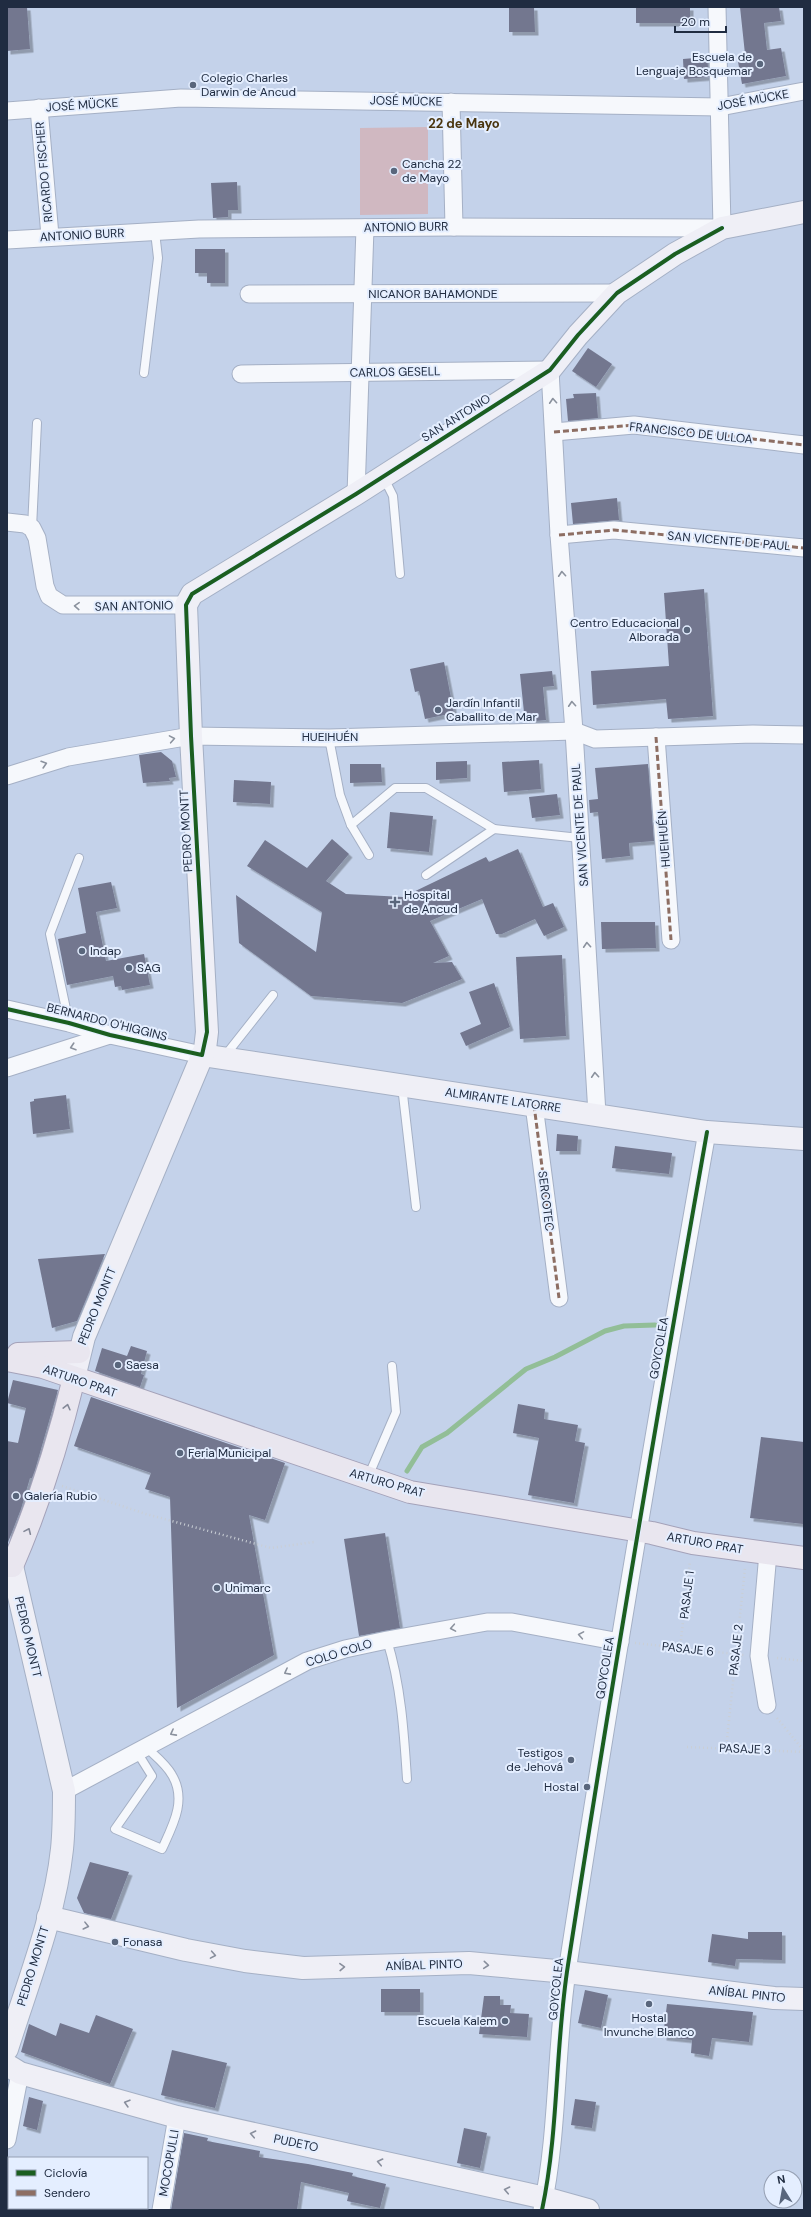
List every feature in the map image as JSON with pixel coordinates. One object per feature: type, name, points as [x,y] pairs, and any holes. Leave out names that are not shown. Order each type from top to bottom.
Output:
[{"type":"main road","points":[[7,1355],[79,1352]]},
{"type":"main road","name":"ARTURO PRAT","points":[[7,1360],[42,1367],[410,1492],[638,1531],[693,1543],[804,1558]]},
{"type":"main road","name":"PEDRO MONTT","points":[[9,1566],[34,1518],[47,1481],[74,1378]]},
{"type":"street","points":[[717,7],[722,228]]},
{"type":"street","name":"JOSÉ MÜCKE","points":[[7,111],[181,98],[720,107],[804,91]]},
{"type":"street","points":[[451,102],[454,227]]},
{"type":"street","name":"RICARDO FISCHER","points":[[39,108],[50,236]]},
{"type":"street","name":"ANTONIO BURR","points":[[7,240],[50,236],[199,229],[454,227],[722,228],[804,212]]},
{"type":"street","points":[[356,494],[365,228]]},
{"type":"street","name":"SAN ANTONIO","points":[[32,528],[38,544],[45,586],[49,596],[63,605],[186,605],[192,594],[356,494],[550,370],[578,334],[617,293],[675,254],[722,228]]},
{"type":"street","name":"NICANOR BAHAMONDE","points":[[249,294],[617,293]]},
{"type":"street","name":"CARLOS GESELL","points":[[241,374],[550,370]]},
{"type":"street","name":"SAN VICENTE DE PAUL","points":[[550,370],[559,535],[574,731],[598,1114]]},
{"type":"street","name":"FRANCISCO DE ULLOA","points":[[554,432],[634,425],[804,445]]},
{"type":"street","points":[[7,522],[25,524],[32,528]]},
{"type":"street","name":"SAN VICENTE DE PAUL","points":[[559,535],[614,530],[804,548]]},
{"type":"street","name":"PEDRO MONTT","points":[[74,1378],[79,1352],[87,1329],[212,1057],[207,1032],[191,736],[186,605]]},
{"type":"street","name":"HUEIHUÉN","points":[[7,776],[68,757],[191,736],[329,738],[574,731],[595,739],[753,734],[804,735]]},
{"type":"street","name":"HUEIHUÉN","points":[[656,737],[671,940]]},
{"type":"street","name":"BERNARDO O'HIGGINS","points":[[7,1009],[69,1023],[110,1035],[212,1057]]},
{"type":"street","points":[[7,1068],[110,1035]]},
{"type":"street","name":"ALMIRANTE LATORRE","points":[[212,1057],[598,1114],[707,1132],[804,1140]]},
{"type":"street","name":"SERCOTEC","points":[[534,1105],[559,1298]]},
{"type":"street","name":"GOYCOLEA","points":[[543,2204],[549,2174],[567,1972],[638,1531],[707,1132]]},
{"type":"street","points":[[767,1706],[759,1656],[768,1553]]},
{"type":"street","name":"PEDRO MONTT","points":[[7,2049],[48,1917],[62,1850],[64,1791],[9,1566]]},
{"type":"street","name":"COLO COLO","points":[[64,1791],[307,1661],[345,1649],[487,1622],[512,1622],[620,1642]]},
{"type":"street","name":"ANÍBAL PINTO","points":[[48,1917],[186,1950],[245,1961],[303,1968],[469,1964],[567,1972],[774,1998],[804,1999]]},
{"type":"street","points":[[7,2140],[14,2069]]},
{"type":"street","name":"PUDETO","points":[[14,2069],[177,2117],[543,2204],[588,2210]]},
{"type":"street","name":"MOCOPULLI","points":[[161,2210],[177,2117]]},
{"type":"lane","points":[[144,372],[158,258],[155,232]]},
{"type":"lane","points":[[32,528],[36,422]]},
{"type":"lane","points":[[383,476],[393,496],[400,574]]},
{"type":"lane","points":[[329,738],[340,795],[351,825],[369,855]]},
{"type":"lane","points":[[351,825],[395,788],[426,788],[494,829],[580,838]]},
{"type":"lane","points":[[426,875],[494,829]]},
{"type":"lane","points":[[69,1023],[50,934],[79,858]]},
{"type":"lane","points":[[212,1057],[273,994]]},
{"type":"lane","points":[[402,1085],[416,1207]]},
{"type":"lane","points":[[368,1478],[396,1412],[392,1366]]},
{"type":"lane","points":[[387,1640],[395,1663],[402,1707],[407,1779]]},
{"type":"lane","points":[[142,1749],[172,1774],[179,1792],[177,1816],[162,1849],[115,1829],[152,1776],[142,1749]]},
{"type":"path","points":[[47,1481],[146,1514],[271,1548],[314,1542]]},
{"type":"path","points":[[767,1706],[804,1752]]},
{"type":"shaded area","name":"Cancha 22 de Mayo","points":[[428,127],[428,214],[360,215],[360,128]]},
{"type":"building","points":[[7,7],[27,7],[30,49],[7,51]]},
{"type":"building","points":[[509,7],[534,7],[535,32],[509,32]]},
{"type":"building","points":[[636,7],[690,7],[690,23],[636,23]]},
{"type":"building","points":[[740,7],[779,7],[781,21],[764,23],[767,50],[781,48],[786,76],[742,84],[737,56],[745,54]]},
{"type":"building","points":[[707,57],[709,77],[684,79],[683,59]]},
{"type":"building","points":[[237,182],[238,210],[228,210],[228,217],[213,218],[211,183]]},
{"type":"building","points":[[195,249],[225,249],[225,283],[207,283],[207,273],[195,273]]},
{"type":"building","points":[[588,348],[612,364],[596,387],[572,371]]},
{"type":"building","points":[[596,393],[598,418],[568,421],[566,399],[574,398],[573,394]]},
{"type":"building","points":[[617,498],[619,520],[573,524],[571,503]]},
{"type":"building","name":"Centro Educacional Alborada","points":[[704,589],[713,716],[668,719],[666,699],[593,705],[591,671],[669,666],[664,593]]},
{"type":"building","points":[[444,662],[454,713],[425,719],[419,691],[415,692],[410,669]]},
{"type":"building","points":[[552,671],[554,686],[543,687],[546,720],[525,722],[520,674]]},
{"type":"building","points":[[161,752],[172,761],[176,777],[169,778],[170,781],[143,783],[139,755]]},
{"type":"building","points":[[539,760],[541,789],[504,792],[502,762]]},
{"type":"building","points":[[467,761],[467,778],[436,780],[436,762]]},
{"type":"building","points":[[350,764],[381,764],[382,782],[350,783]]},
{"type":"building","points":[[648,764],[654,841],[629,843],[630,856],[602,859],[598,812],[590,813],[589,800],[598,799],[595,768]]},
{"type":"building","points":[[234,780],[271,782],[270,804],[233,802]]},
{"type":"building","points":[[557,794],[560,815],[532,818],[529,797]]},
{"type":"building","points":[[390,812],[433,816],[429,852],[387,848]]},
{"type":"building","points":[[332,839],[349,854],[326,881],[346,894],[403,897],[486,857],[489,862],[518,849],[543,907],[553,903],[564,927],[544,936],[535,919],[502,934],[496,934],[482,899],[430,921],[449,956],[433,963],[452,962],[462,979],[402,1003],[311,996],[239,943],[236,895],[316,952],[322,912],[247,866],[265,840],[307,868]]},
{"type":"building","points":[[111,882],[117,908],[96,912],[106,961],[144,954],[150,985],[122,990],[121,986],[115,987],[113,976],[67,985],[58,939],[86,933],[78,888]]},
{"type":"building","points":[[601,922],[655,922],[656,948],[602,949]]},
{"type":"building","points":[[562,955],[566,1036],[520,1039],[516,957]]},
{"type":"building","points":[[494,983],[510,1027],[466,1046],[460,1033],[481,1024],[469,992]]},
{"type":"building","points":[[66,1095],[70,1129],[33,1134],[30,1102],[34,1101],[34,1099]]},
{"type":"building","points":[[557,1134],[578,1136],[577,1151],[556,1151]]},
{"type":"building","points":[[615,1146],[672,1153],[669,1174],[612,1168]]},
{"type":"building","points":[[105,1254],[77,1321],[52,1328],[38,1259]]},
{"type":"building","name":"Saesa","points":[[131,1346],[147,1351],[141,1374],[144,1375],[140,1387],[95,1371],[102,1348],[127,1356]]},
{"type":"building","points":[[13,1380],[58,1390],[35,1470],[32,1478],[30,1478],[21,1509],[7,1545],[7,1441],[18,1443],[26,1408],[7,1403]]},
{"type":"building","points":[[91,1397],[285,1463],[265,1520],[249,1515],[274,1655],[177,1708],[170,1497],[145,1489],[151,1473],[74,1446]]},
{"type":"building","points":[[518,1404],[545,1409],[544,1419],[578,1425],[575,1441],[585,1443],[574,1503],[528,1495],[539,1438],[513,1433]]},
{"type":"building","points":[[761,1437],[804,1442],[803,1524],[750,1518]]},
{"type":"building","points":[[385,1533],[400,1628],[359,1636],[344,1539]]},
{"type":"building","points":[[90,1862],[129,1872],[111,1919],[84,1913],[77,1898]]},
{"type":"building","points":[[748,1932],[782,1932],[782,1960],[736,1959],[735,1966],[708,1962],[712,1934],[748,1939]]},
{"type":"building","points":[[381,1989],[420,1989],[420,2012],[381,2012]]},
{"type":"building","points":[[585,1990],[608,1995],[601,2028],[578,2023]]},
{"type":"building","points":[[484,1996],[500,1996],[500,2005],[511,2005],[510,2013],[529,2014],[527,2037],[479,2034]]},
{"type":"building","points":[[667,2004],[753,2012],[749,2042],[712,2038],[709,2056],[691,2053],[692,2040],[663,2037]]},
{"type":"building","points":[[96,2015],[133,2029],[110,2084],[21,2052],[29,2024],[56,2036],[60,2023],[89,2033]]},
{"type":"building","points":[[172,2050],[227,2063],[215,2108],[161,2095]]},
{"type":"building","points":[[29,2097],[43,2101],[37,2130],[23,2126]]},
{"type":"building","points":[[575,2099],[596,2102],[592,2128],[571,2125]]},
{"type":"building","points":[[464,2128],[487,2133],[480,2168],[457,2163]]},
{"type":"building","points":[[184,2133],[208,2138],[207,2141],[260,2151],[259,2157],[308,2164],[353,2173],[352,2176],[386,2184],[380,2208],[347,2201],[349,2193],[301,2182],[297,2210],[171,2210]]},
{"type":"waterway","points":[[407,1471],[422,1447],[447,1433],[526,1369],[555,1357],[605,1331],[624,1326],[655,1325]]},
{"type":"marked path","points":[[554,432],[634,425],[804,445]]},
{"type":"marked path","points":[[559,535],[614,530],[804,548]]},
{"type":"marked path","points":[[656,737],[671,940]]},
{"type":"marked path","points":[[534,1105],[559,1298]]},
{"type":"cycle path","points":[[7,1009],[69,1023],[110,1035],[202,1055],[207,1032],[191,736],[186,605],[192,594],[356,494],[550,370],[578,335],[617,293],[675,254],[722,228]]},
{"type":"cycle path","points":[[542,2210],[551,2149],[561,2026],[568,1965],[635,1548],[707,1132]]},
{"type":"place","name":"Escuela de Lenguaje Bosquemar","points":[[760,64]]},
{"type":"place","name":"Colegio Charles Darwin de Ancud","points":[[193,85]]},
{"type":"place","name":"Cancha 22 de Mayo","points":[[394,171]]},
{"type":"place","name":"Centro Educacional Alborada","points":[[687,630]]},
{"type":"place","name":"Jardín Infantil Caballito de Mar","points":[[438,710]]},
{"type":"place","name":"Hospital de Ancud","points":[[395,902]]},
{"type":"place","name":"Indap","points":[[82,951]]},
{"type":"place","name":"SAG","points":[[129,968]]},
{"type":"place","name":"Saesa","points":[[118,1365]]},
{"type":"place","name":"Feria Municipal","points":[[180,1453]]},
{"type":"place","name":"Galería Rubio","points":[[16,1496]]},
{"type":"place","name":"Unimarc","points":[[217,1588]]},
{"type":"place","name":"Testigos de Jehová","points":[[571,1760]]},
{"type":"place","name":"Hostal","points":[[587,1787]]},
{"type":"place","name":"Fonasa","points":[[115,1942]]},
{"type":"place","name":"Hostal Invunche Blanco","points":[[649,2004]]},
{"type":"place","name":"Escuela Kalem","points":[[505,2021]]},
{"type":"district","name":"22 de Mayo","points":[[464,123]]}]
